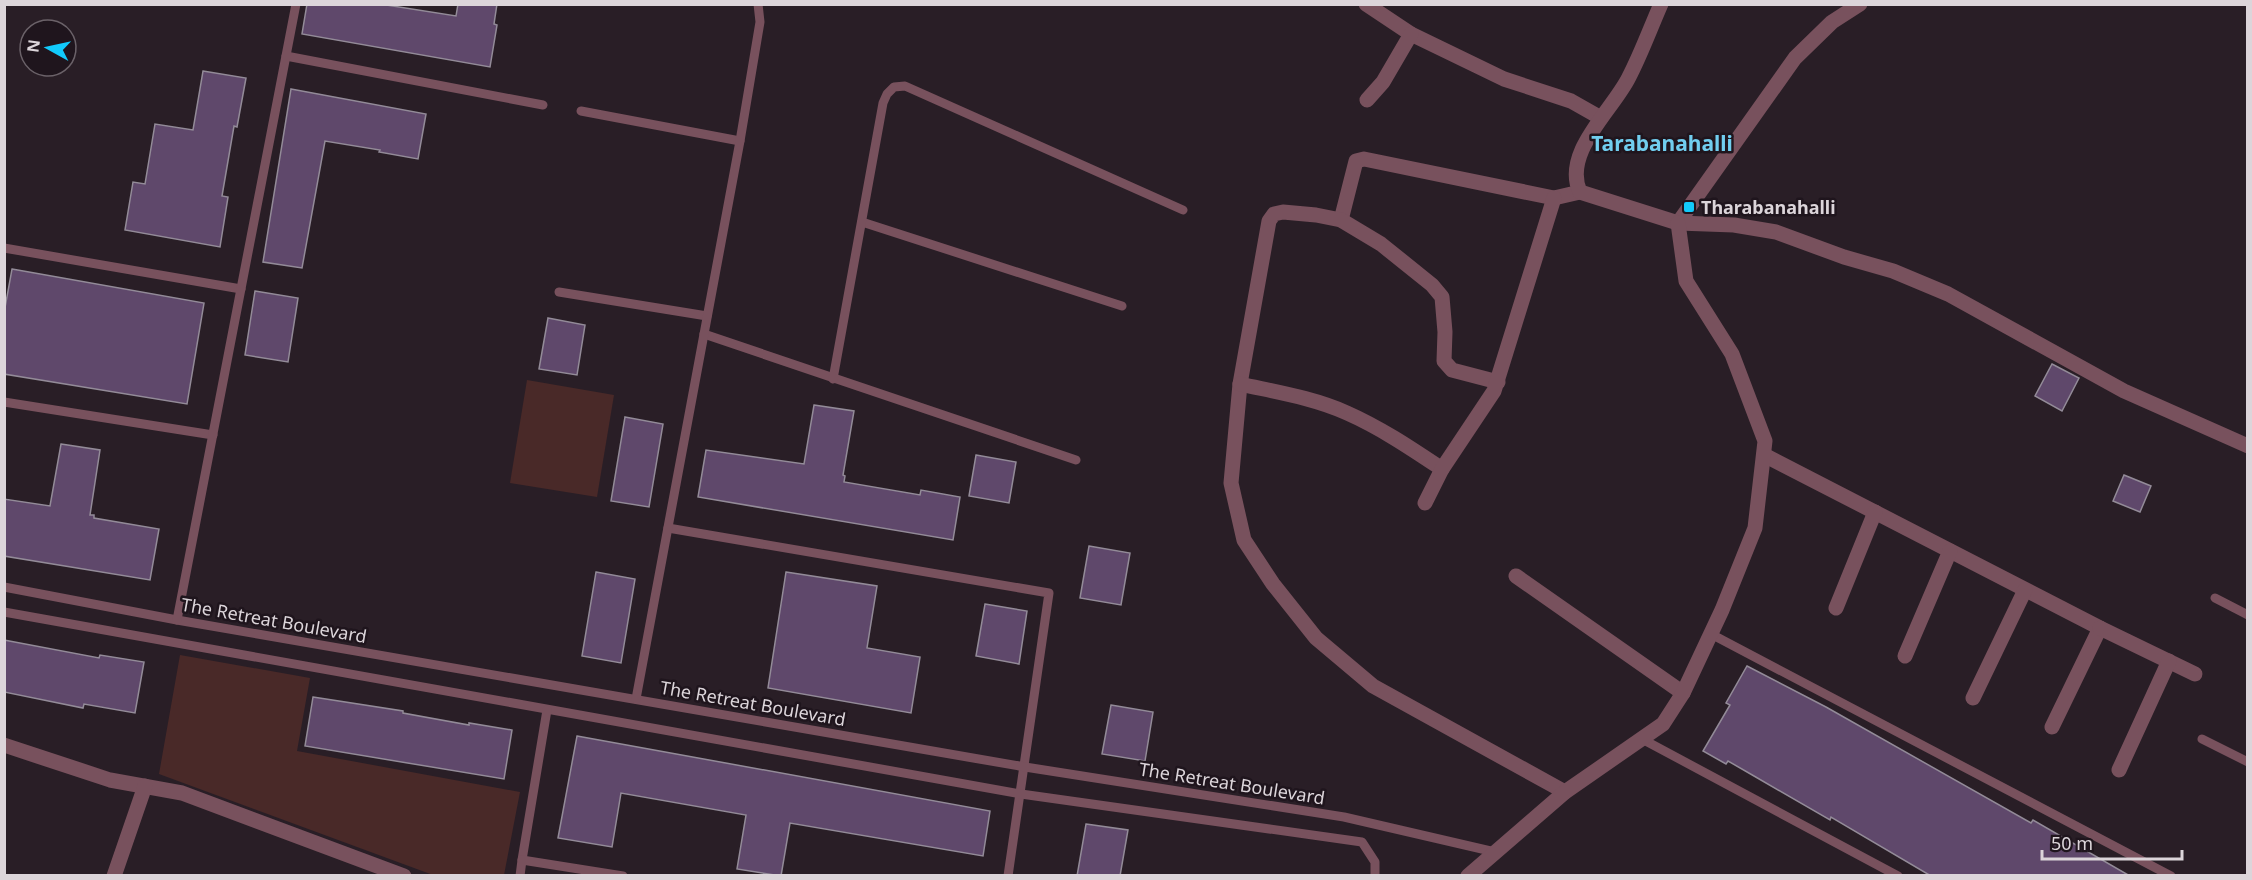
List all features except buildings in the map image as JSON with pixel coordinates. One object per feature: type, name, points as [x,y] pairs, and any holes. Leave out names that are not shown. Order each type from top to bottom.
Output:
[{"type":"street","points":[[1366,4],[1411,34],[1504,79],[1571,101],[1601,118]]},
{"type":"street","points":[[1580,192],[1576,182],[1577,166],[1588,136],[1628,79],[1661,4]]},
{"type":"street","points":[[1468,876],[1565,792],[1663,724],[1683,693],[1711,634],[1755,528],[1765,441],[1732,354],[1686,281],[1678,223],[1795,58],[1832,22],[1860,4]]},
{"type":"street","points":[[1367,100],[1383,82],[1411,34]]},
{"type":"street","points":[[1341,220],[1356,161],[1364,159],[1554,198],[1580,192],[1678,223],[1734,225],[1776,232],[1844,257],[1893,271],[1958,299],[2124,392],[2247,446]]},
{"type":"street","points":[[1425,503],[1442,469],[1494,392],[1554,198]]},
{"type":"street","points":[[1498,382],[1452,370],[1444,361],[1445,332],[1442,297],[1432,285],[1381,244],[1341,220],[1293,211],[1274,214],[1269,221],[1240,384],[1231,483],[1244,540],[1273,584],[1316,638],[1373,686],[1565,792]]},
{"type":"street","points":[[1240,384],[1320,403],[1347,412],[1386,432],[1442,469]]},
{"type":"street","points":[[1764,455],[2025,590],[2195,674]]},
{"type":"street","points":[[1836,609],[1875,512]]},
{"type":"street","points":[[1905,656],[1950,551]]},
{"type":"street","points":[[1516,576],[1683,693]]},
{"type":"street","points":[[1973,698],[2025,590]]},
{"type":"street","points":[[2052,727],[2100,628]]},
{"type":"street","points":[[2119,770],[2169,661]]},
{"type":"street","points":[[4,745],[110,780],[182,793],[404,876]]},
{"type":"street","points":[[114,876],[145,786]]},
{"type":"lane","points":[[177,620],[296,4]]},
{"type":"lane","points":[[636,699],[740,141],[760,22],[758,4]]},
{"type":"lane","points":[[286,56],[543,105]]},
{"type":"lane","points":[[832,379],[884,103],[887,94],[894,87],[904,86],[1183,210]]},
{"type":"lane","points":[[581,111],[740,141]]},
{"type":"lane","points":[[862,222],[1122,306]]},
{"type":"lane","points":[[4,248],[241,289]]},
{"type":"lane","points":[[559,292],[707,316]]},
{"type":"lane","points":[[704,334],[1076,460]]},
{"type":"lane","points":[[4,402],[213,435]]},
{"type":"lane","points":[[668,528],[1049,593],[1008,876]]},
{"type":"lane","name":"The Retreat Boulevard","points":[[4,587],[177,620],[1025,768],[1344,817],[1495,852]]},
{"type":"lane","points":[[2215,598],[2247,615]]},
{"type":"lane","points":[[4,612],[1021,794],[1362,842],[1375,862],[1375,876]]},
{"type":"lane","points":[[1711,634],[2171,876]]},
{"type":"lane","points":[[520,876],[547,710]]},
{"type":"lane","points":[[1642,739],[1898,876]]},
{"type":"lane","points":[[2202,739],[2247,762]]},
{"type":"lane","points":[[522,860],[623,876]]},
{"type":"shaded area","points":[[527,380],[614,395],[597,497],[510,483]]},
{"type":"shaded area","points":[[180,655],[310,678],[297,751],[520,792],[504,875],[433,875],[159,774]]},
{"type":"place","name":"Tharabanahalli","points":[[1689,207]]},
{"type":"district","name":"Tarabanahalli","points":[[1662,143]]}]
